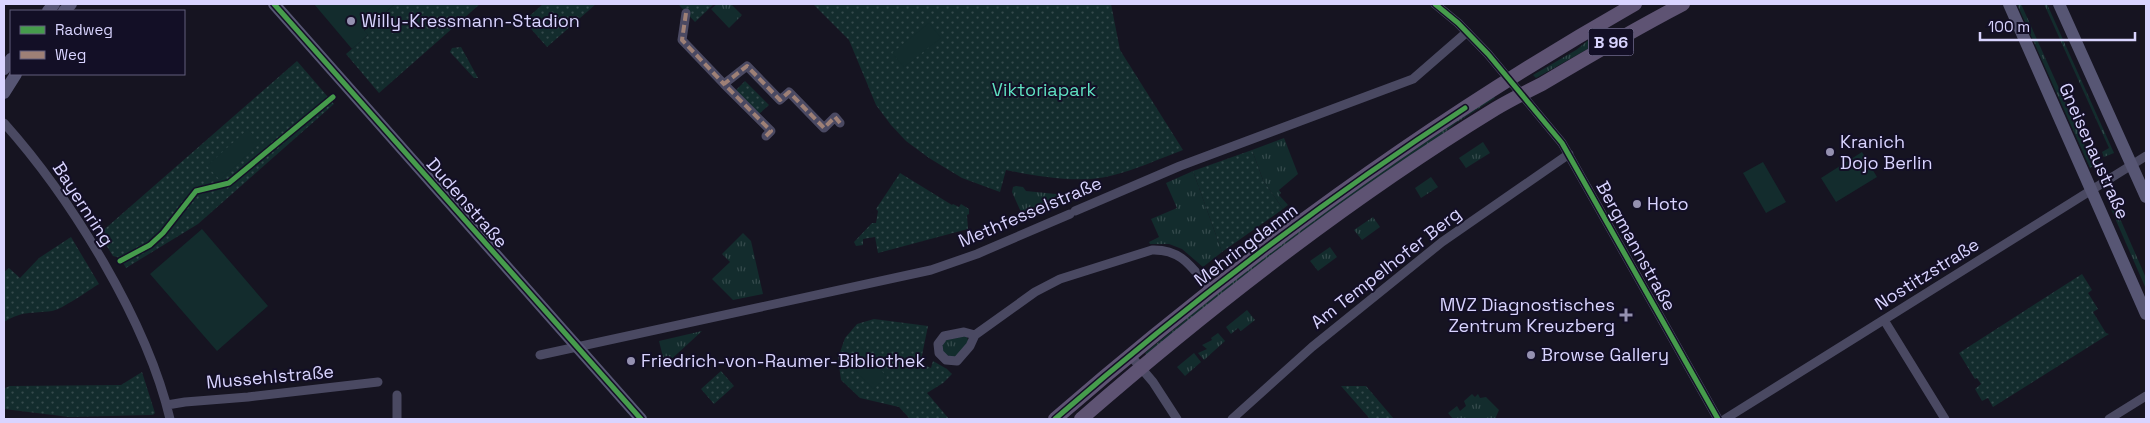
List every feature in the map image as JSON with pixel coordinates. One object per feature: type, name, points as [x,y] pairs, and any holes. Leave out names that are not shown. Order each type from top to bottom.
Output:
[{"type":"main road","name":"Dudenstraße","points":[[274,4],[641,419]]},
{"type":"main road","name":"Mehringdamm","points":[[1055,419],[1210,289],[1326,202],[1509,79],[1635,4]]},
{"type":"main road","name":"Mehringdamm","points":[[1081,419],[1240,287],[1336,216],[1421,157],[1522,94],[1683,4]]},
{"type":"main road","name":"Gneisenaustraße","points":[[2009,4],[2146,314]]},
{"type":"main road","name":"Gneisenaustraße","points":[[2059,4],[2146,197]]},
{"type":"main road","points":[[4,93],[15,75]]},
{"type":"street","name":"Bergmannstraße","points":[[1435,4],[1467,32],[1555,133],[1569,154],[1718,419]]},
{"type":"street","points":[[686,13],[682,40],[771,131],[766,136]]},
{"type":"street","name":"Methfesselstraße","points":[[577,347],[931,270],[977,254],[1180,166],[1413,79],[1467,32]]},
{"type":"street","points":[[724,84],[747,66],[780,100],[789,92],[824,128],[836,117],[840,123]]},
{"type":"street","name":"Bayernring","points":[[4,123],[50,182],[106,269],[140,334],[158,379],[170,419]]},
{"type":"street","name":"Am Tempelhofer Berg","points":[[1232,419],[1312,346],[1428,253],[1569,154]]},
{"type":"street","name":"Nostitzstraße","points":[[1725,419],[2146,156]]},
{"type":"street","points":[[975,335],[1035,292],[1060,278],[1152,250],[1166,249],[1178,254],[1210,289]]},
{"type":"street","points":[[1884,320],[1945,419]]},
{"type":"street","points":[[540,355],[577,347]]},
{"type":"street","points":[[1130,355],[1153,382],[1177,419]]},
{"type":"street","name":"Mussehlstraße","points":[[167,405],[378,382]]},
{"type":"street","points":[[397,395],[397,419]]},
{"type":"street","points":[[2109,419],[2146,396]]},
{"type":"green space","name":"Willy-Kressmann-Stadion","points":[[314,4],[395,4],[364,30],[368,35],[352,49]]},
{"type":"green space","points":[[395,4],[480,4],[379,93],[346,54],[368,35],[364,31]]},
{"type":"green space","points":[[543,4],[596,4],[547,47],[524,21]]},
{"type":"green space","points":[[678,4],[714,4],[695,22]]},
{"type":"green space","points":[[717,4],[731,4],[742,15],[729,28],[711,9]]},
{"type":"green space","name":"Viktoriapark","points":[[813,4],[1111,4],[1120,50],[1183,150],[1129,171],[1098,178],[1058,178],[1006,170],[1000,192],[962,178],[929,158],[906,141],[891,125],[876,105],[849,40]]},
{"type":"green space","points":[[2017,4],[2021,4],[2090,157],[2096,155],[2099,161],[2090,168]]},
{"type":"green space","points":[[2044,4],[2047,4],[2114,153],[2104,157],[2102,152],[2109,148]]},
{"type":"green space","points":[[929,23],[941,38],[904,67],[892,53]]},
{"type":"green space","points":[[1600,31],[1600,42],[1536,78],[1533,75],[1576,50]]},
{"type":"green space","points":[[461,47],[478,78],[474,78],[450,52],[452,48]]},
{"type":"green space","points":[[297,61],[334,104],[198,224],[126,268],[120,258],[113,256],[99,234]]},
{"type":"green space","points":[[745,81],[769,105],[759,114],[736,90]]},
{"type":"green space","points":[[1493,96],[1495,98],[1456,123],[1147,355],[1145,353],[1183,322],[1203,302],[1311,220]]},
{"type":"green space","points":[[248,129],[260,143],[220,180],[207,166]]},
{"type":"green space","points":[[1284,138],[1298,174],[1279,190],[1281,193],[1279,195],[1288,205],[1283,209],[1263,180],[1252,150]]},
{"type":"green space","points":[[1483,142],[1490,153],[1466,168],[1459,158]]},
{"type":"green space","points":[[1252,150],[1263,180],[1283,209],[1222,252],[1193,171]]},
{"type":"green space","points":[[1862,152],[1877,177],[1836,202],[1821,178]]},
{"type":"green space","points":[[1763,162],[1786,202],[1766,213],[1743,173]]},
{"type":"green space","points":[[1193,171],[1222,252],[1203,267],[1182,249],[1169,244],[1150,244],[1149,242],[1159,237],[1151,219],[1177,208],[1166,183]]},
{"type":"green space","points":[[900,173],[952,205],[959,207],[961,204],[969,209],[969,214],[967,215],[968,229],[878,253],[875,237],[863,239],[863,245],[856,246],[854,242],[872,223],[876,223],[878,211],[876,209]]},
{"type":"green space","points":[[1431,177],[1438,187],[1421,198],[1415,188]]},
{"type":"green space","points":[[1013,187],[1023,187],[1026,191],[1066,195],[1077,192],[1080,196],[1025,221],[1012,192]]},
{"type":"green space","points":[[2115,207],[2146,278],[2146,289],[2111,209]]},
{"type":"green space","points":[[1373,217],[1380,227],[1362,240],[1354,230]]},
{"type":"green space","points":[[202,229],[268,306],[217,351],[150,274]]},
{"type":"green space","points":[[743,233],[751,241],[763,294],[733,300],[712,279],[730,262],[722,254]]},
{"type":"green space","points":[[71,237],[99,284],[56,310],[22,314],[4,322],[4,272],[9,268],[20,278],[39,258]]},
{"type":"green space","points":[[1330,247],[1337,257],[1318,271],[1310,261]]},
{"type":"green space","points":[[2082,274],[2092,290],[2088,293],[2098,309],[2093,312],[2106,333],[2109,334],[1993,407],[1988,398],[1982,401],[1975,389],[1981,384],[1977,378],[1975,379],[1959,353]]},
{"type":"green space","points":[[1247,310],[1255,320],[1241,331],[1238,328],[1231,334],[1226,327]]},
{"type":"green space","points":[[874,319],[928,326],[921,360],[924,365],[931,368],[933,361],[952,374],[943,383],[927,393],[949,419],[910,419],[899,407],[860,398],[841,380],[838,358],[845,338],[857,324]]},
{"type":"green space","points":[[702,331],[665,365],[659,341]]},
{"type":"green space","points":[[1218,333],[1225,341],[1204,360],[1198,353],[1207,349],[1202,345],[1212,340],[1211,338]]},
{"type":"green space","points":[[962,335],[967,337],[969,343],[960,355],[953,358],[943,353],[943,341]]},
{"type":"green space","points":[[861,347],[887,377],[873,389],[846,360]]},
{"type":"green space","points":[[1194,353],[1201,362],[1185,376],[1177,367]]},
{"type":"green space","points":[[721,371],[734,386],[714,404],[701,389]]},
{"type":"green space","points":[[142,372],[155,413],[153,415],[69,417],[4,409],[4,389],[9,386],[121,385]]},
{"type":"green space","points":[[1341,386],[1366,386],[1394,419],[1370,419]]},
{"type":"green space","points":[[1472,394],[1475,397],[1478,394],[1480,398],[1486,397],[1499,410],[1495,419],[1453,419],[1448,413],[1457,406],[1460,411],[1466,406],[1464,401]]},
{"type":"marked path","points":[[686,13],[682,40],[724,84]]},
{"type":"marked path","points":[[766,136],[771,131],[724,84],[747,66],[780,100],[789,92],[824,128],[835,117],[840,123]]},
{"type":"cycle path","points":[[274,4],[641,419]]},
{"type":"cycle path","points":[[1435,4],[1458,23],[1488,54],[1562,143],[1718,419]]},
{"type":"cycle path","points":[[120,261],[150,245],[163,233],[196,191],[229,183],[333,97]]},
{"type":"cycle path","points":[[1055,419],[1154,336],[1255,256],[1358,180],[1465,108]]},
{"type":"place","name":"Willy-Kressmann-Stadion","points":[[351,21]]},
{"type":"place","name":"Kranich Dojo Berlin","points":[[1830,152]]},
{"type":"place","name":"Hoto","points":[[1637,204]]},
{"type":"place","name":"MVZ Diagnostisches Zentrum Kreuzberg","points":[[1626,315]]},
{"type":"place","name":"Browse Gallery","points":[[1531,355]]},
{"type":"place","name":"Friedrich-von-Raumer-Bibliothek","points":[[631,361]]}]
